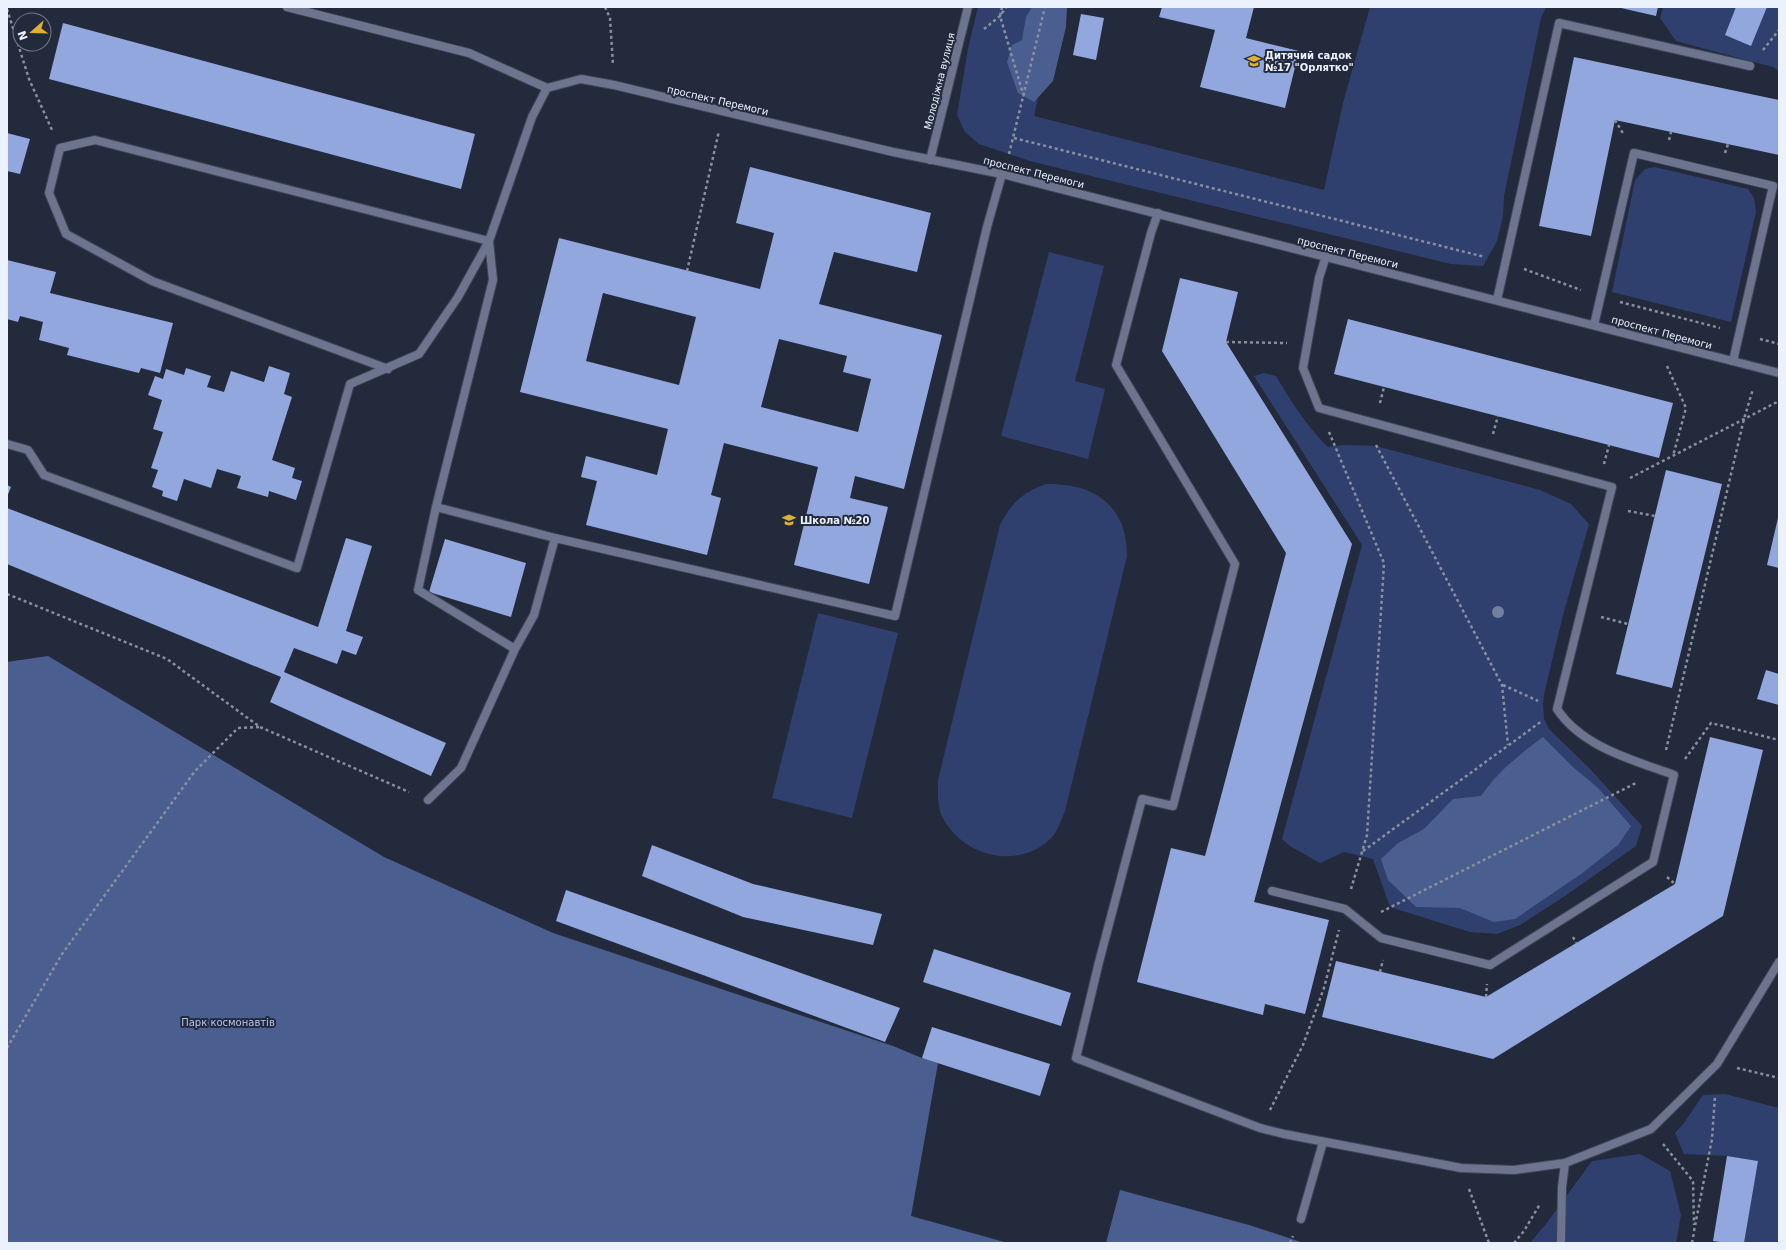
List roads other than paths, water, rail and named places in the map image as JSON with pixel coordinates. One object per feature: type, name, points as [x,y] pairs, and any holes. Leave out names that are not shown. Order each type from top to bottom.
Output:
[{"type":"street","points":[[7,444],[28,450],[44,475],[297,568],[350,384],[419,354],[458,297],[489,241],[532,117],[546,88],[469,52],[287,7]]},
{"type":"street","name":"Молодіжна вулиця","points":[[930,160],[968,7]]},
{"type":"street","points":[[1496,300],[1559,23],[1750,66]]},
{"type":"street","name":"проспект Перемоги","points":[[546,88],[581,79],[614,85],[930,160],[1002,174],[1779,373]]},
{"type":"street","points":[[388,368],[152,281],[66,234],[49,193],[60,148],[95,140],[489,241]]},
{"type":"street","points":[[1594,325],[1634,153],[1774,186],[1734,361]]},
{"type":"street","points":[[436,507],[555,538],[895,616],[984,242],[1002,174]]},
{"type":"street","points":[[1158,213],[1151,233],[1116,365],[1235,564],[1173,806],[1142,799],[1099,962],[1076,1058],[1260,1128],[1323,1142],[1461,1168],[1514,1170],[1565,1163],[1651,1129],[1717,1064],[1779,962]]},
{"type":"street","points":[[489,241],[493,280],[436,507],[418,590],[515,649]]},
{"type":"street","points":[[1272,891],[1344,909],[1381,938],[1490,965],[1653,862],[1674,774],[1604,748],[1565,722],[1556,709],[1612,487],[1319,408],[1303,368],[1319,278],[1326,256]]},
{"type":"street","points":[[428,800],[461,768],[515,649],[534,615],[555,538]]},
{"type":"street","points":[[1302,1219],[1323,1142]]},
{"type":"street","points":[[1561,1243],[1562,1187],[1565,1163]]},
{"type":"place","name":"Дитячий садок №17 \"Орлятко\"","points":[[1254,61]]},
{"type":"place","name":"Школа №20","points":[[789,520]]},
{"type":"park label","name":"Парк космонавтів","points":[[228,1022]]}]
